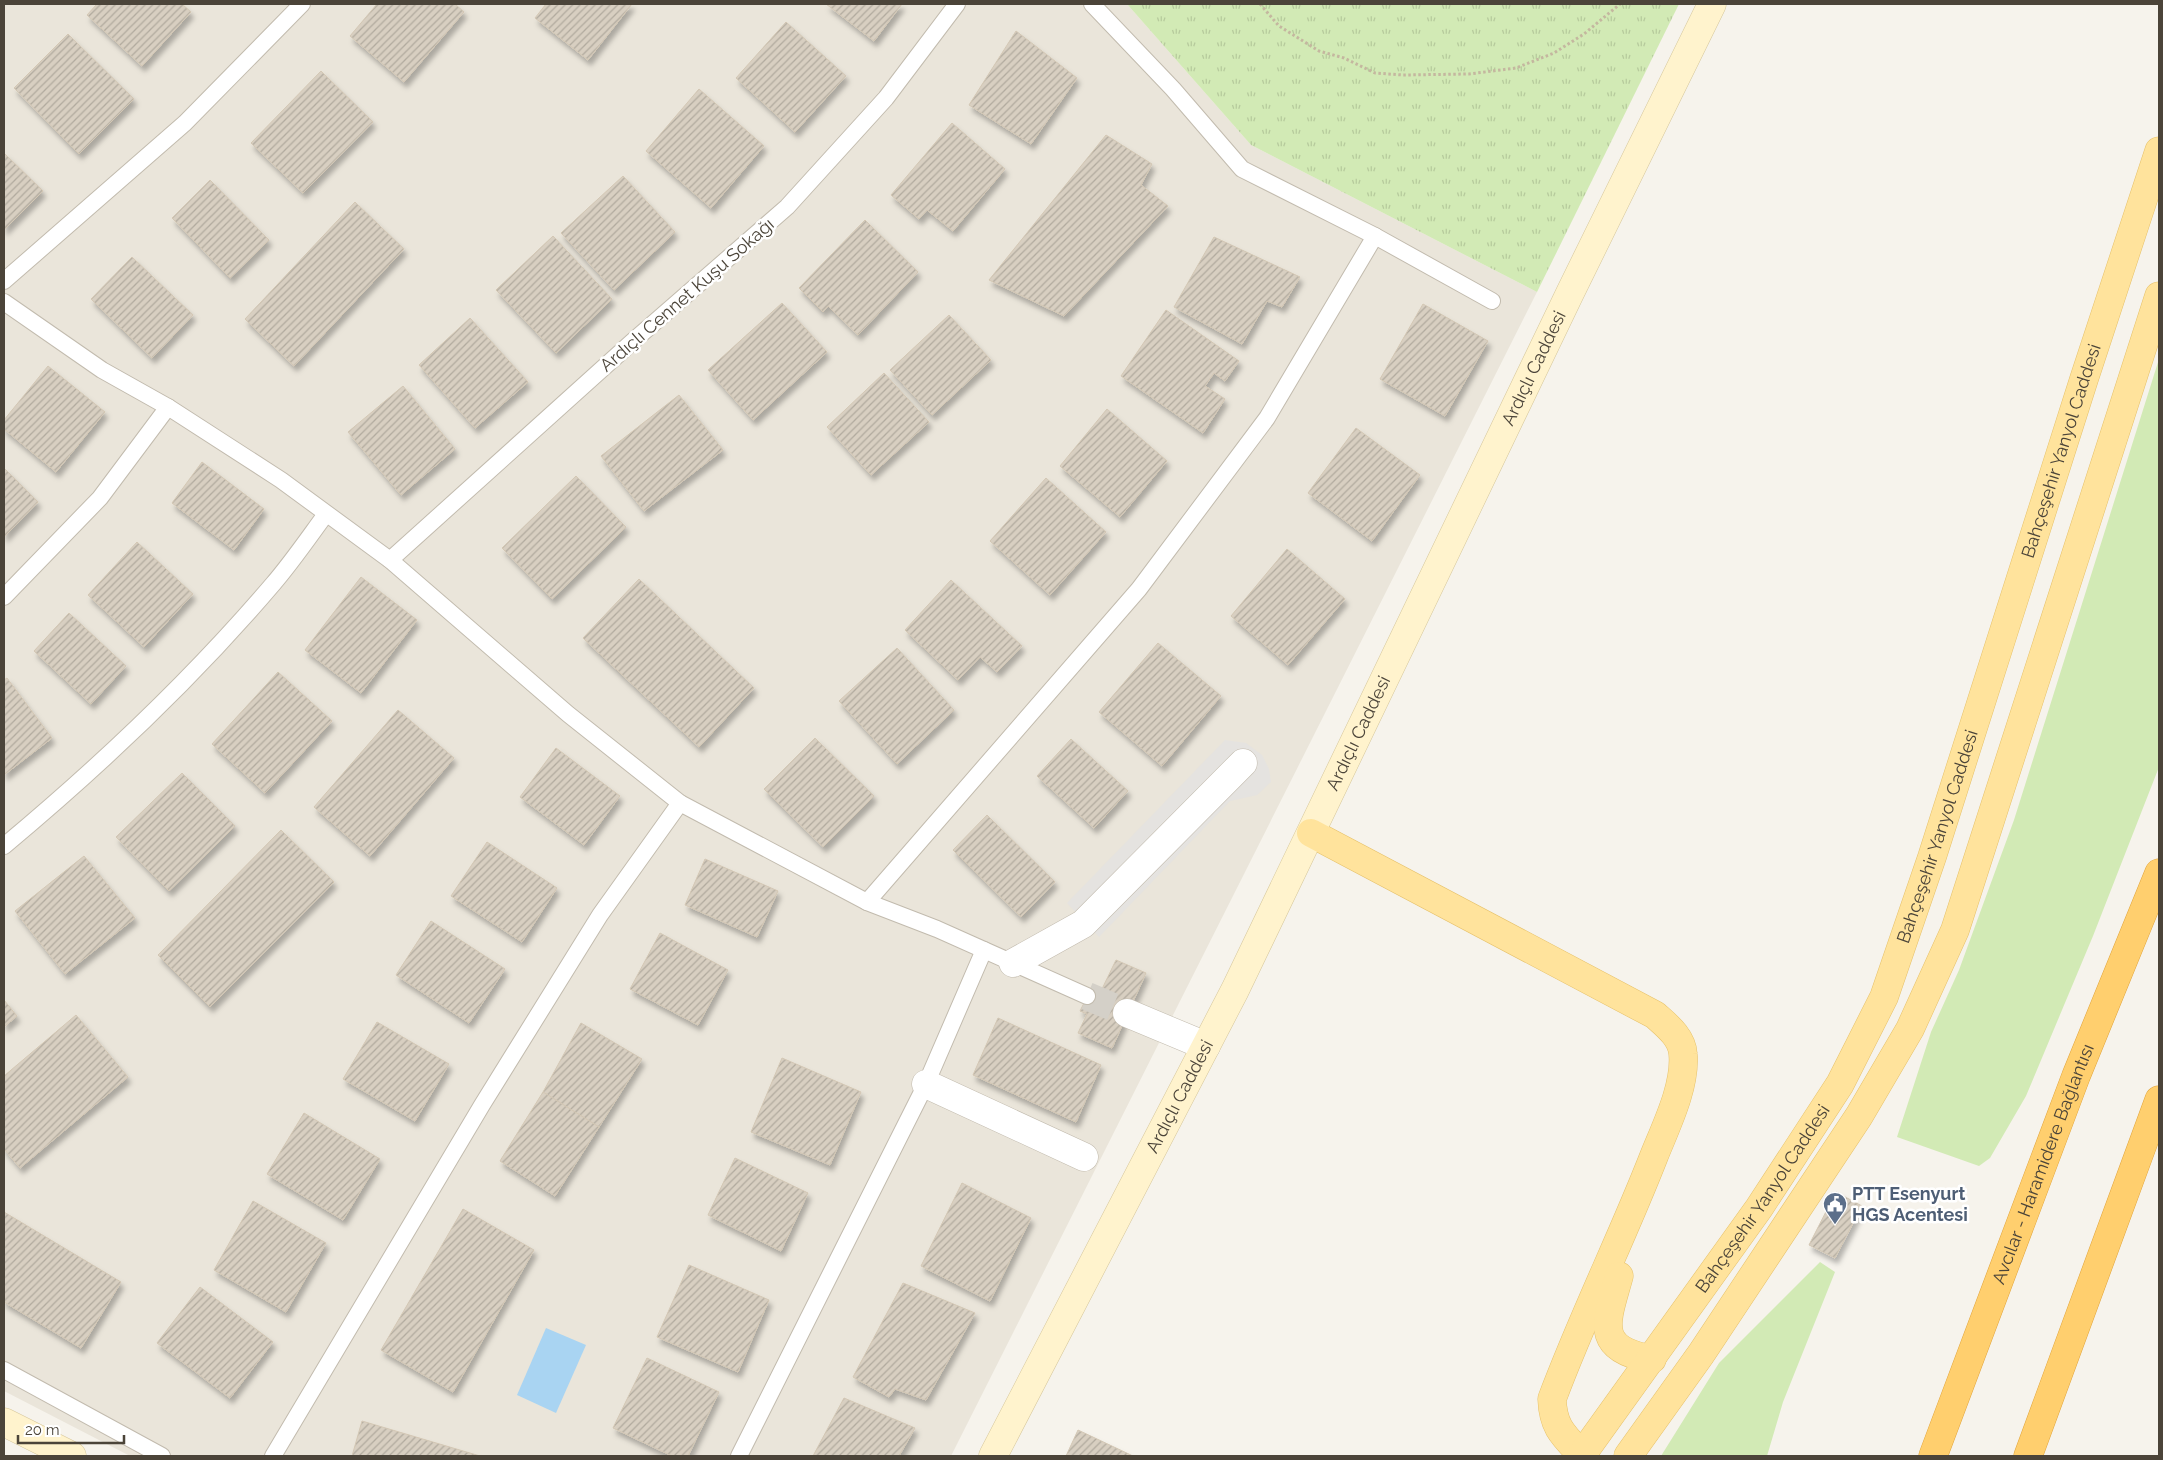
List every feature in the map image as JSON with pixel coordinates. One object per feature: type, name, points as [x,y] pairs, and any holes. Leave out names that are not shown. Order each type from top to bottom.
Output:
[{"type":"highway","name":"Avcılar - Haramidere Bağlantısı","points":[[1933,1456],[2076,1076],[2159,873]]},
{"type":"highway","points":[[2028,1456],[2159,1100]]},
{"type":"main road","name":"Ardıçlı Caddesi","points":[[993,1456],[1206,1046],[1311,833],[1567,299],[1712,4]]},
{"type":"main road","name":"Bahçeşehir Yanyol Caddesi","points":[[1579,1456],[1652,1359],[1759,1208],[1840,1084],[1884,997],[1932,857],[2087,370],[2159,151]]},
{"type":"main road","name":"Bahçeşehir Yanyol Caddesi","points":[[1628,1456],[1701,1354],[1859,1116],[1910,1029],[1955,930],[2159,296]]},
{"type":"main road","points":[[1311,833],[1655,1015],[1674,1032],[1684,1053],[1678,1097],[1627,1225],[1586,1314],[1552,1399],[1553,1412],[1558,1429],[1579,1456]]},
{"type":"main road","points":[[1627,1225],[1622,1263],[1607,1315],[1608,1333],[1617,1347],[1637,1356],[1652,1359]]},
{"type":"main road","points":[[4,1422],[72,1456]]},
{"type":"street","points":[[1013,963],[1083,924],[1243,763]]},
{"type":"street","points":[[1128,1013],[1206,1046]]},
{"type":"street","points":[[926,1084],[1084,1157]]},
{"type":"lane","points":[[4,281],[185,123],[302,4]]},
{"type":"lane","name":"Ardıçlı Cennet Kuşu Sokağı","points":[[390,560],[632,342],[787,207],[886,98],[957,4]]},
{"type":"lane","points":[[1092,4],[1174,89],[1242,169],[1375,236],[1492,300]]},
{"type":"lane","points":[[867,902],[1139,589],[1266,418],[1375,236]]},
{"type":"lane","points":[[4,302],[102,370],[168,407],[281,480],[390,560],[568,714],[680,803],[867,902],[984,950],[1087,996]]},
{"type":"lane","points":[[4,597],[100,498],[168,407]]},
{"type":"lane","points":[[4,846],[62,798],[194,671],[274,583],[326,514]]},
{"type":"lane","points":[[273,1456],[497,1080],[600,915],[680,803]]},
{"type":"lane","points":[[739,1456],[926,1084],[984,950]]},
{"type":"lane","points":[[4,1370],[162,1456]]},
{"type":"path","points":[[1260,4],[1279,26],[1319,51],[1344,58],[1375,74],[1403,75],[1469,74],[1516,68],[1561,48],[1604,19],[1620,4]]},
{"type":"shaded area","points":[[4,4],[1127,4],[1251,145],[1537,292],[951,1456],[130,1456],[4,1391]]},
{"type":"shaded area","points":[[1225,740],[1246,743],[1262,755],[1269,769],[1271,782],[1257,795],[1230,801],[1099,937],[1067,903]]},
{"type":"green space","points":[[1127,4],[1679,4],[1537,292],[1251,145]]},
{"type":"green space","points":[[2159,359],[2159,767],[2093,936],[2026,1096],[1990,1158],[1979,1166],[1897,1137],[1931,1032],[1959,970],[2014,820]]},
{"type":"green space","points":[[1820,1262],[1835,1272],[1783,1402],[1767,1456],[1661,1456],[1719,1363]]},
{"type":"water","points":[[546,1328],[586,1345],[556,1413],[517,1395]]},
{"type":"building","points":[[97,4],[182,4],[191,12],[142,66],[87,15]]},
{"type":"building","points":[[377,4],[455,4],[464,12],[404,82],[350,36]]},
{"type":"building","points":[[546,4],[632,4],[588,60],[535,18]]},
{"type":"building","points":[[826,4],[902,4],[874,41]]},
{"type":"building","points":[[786,22],[846,76],[795,132],[736,78]]},
{"type":"building","points":[[1016,31],[1077,78],[1031,144],[969,105]]},
{"type":"building","points":[[68,34],[134,99],[79,154],[14,88]]},
{"type":"building","points":[[321,71],[373,122],[303,193],[251,143]]},
{"type":"building","points":[[699,89],[764,146],[711,208],[646,151]]},
{"type":"building","points":[[952,123],[1005,169],[953,231],[927,210],[919,219],[891,195]]},
{"type":"building","points":[[1106,135],[1152,164],[1141,185],[1168,206],[1064,316],[989,280]]},
{"type":"building","points":[[4,153],[43,191],[4,230]]},
{"type":"building","points":[[623,176],[675,232],[614,290],[561,233]]},
{"type":"building","points":[[210,180],[269,240],[230,278],[172,218]]},
{"type":"building","points":[[355,202],[404,249],[294,366],[245,319]]},
{"type":"building","points":[[865,220],[918,272],[858,335],[828,306],[823,312],[799,288]]},
{"type":"building","points":[[553,236],[612,299],[556,353],[496,290]]},
{"type":"building","points":[[1214,237],[1300,277],[1282,307],[1267,301],[1242,344],[1174,307]]},
{"type":"building","points":[[132,257],[193,315],[152,358],[91,299]]},
{"type":"building","points":[[782,303],[827,352],[753,420],[708,370]]},
{"type":"building","points":[[1423,304],[1488,341],[1445,416],[1380,379]]},
{"type":"building","points":[[1166,310],[1239,361],[1225,381],[1214,373],[1205,386],[1225,399],[1203,433],[1121,376]]},
{"type":"building","points":[[949,315],[991,360],[932,415],[890,370]]},
{"type":"building","points":[[470,318],[528,382],[475,428],[419,365]]},
{"type":"building","points":[[48,366],[105,412],[56,472],[4,429],[4,420]]},
{"type":"building","points":[[884,373],[929,422],[871,475],[827,427]]},
{"type":"building","points":[[403,386],[455,449],[401,495],[348,432]]},
{"type":"building","points":[[679,395],[723,450],[644,511],[601,456]]},
{"type":"building","points":[[1107,409],[1167,461],[1120,517],[1060,466]]},
{"type":"building","points":[[1356,428],[1420,475],[1372,541],[1308,493]]},
{"type":"building","points":[[202,462],[264,509],[234,550],[172,503]]},
{"type":"building","points":[[4,468],[38,502],[4,537]]},
{"type":"building","points":[[576,476],[626,527],[552,599],[502,548]]},
{"type":"building","points":[[1046,478],[1106,532],[1050,595],[990,541]]},
{"type":"building","points":[[137,542],[193,594],[144,647],[88,595]]},
{"type":"building","points":[[1287,549],[1345,599],[1288,665],[1231,616]]},
{"type":"building","points":[[361,577],[417,620],[361,693],[305,650]]},
{"type":"building","points":[[639,579],[754,688],[699,747],[583,638]]},
{"type":"building","points":[[951,580],[1022,646],[997,672],[980,657],[958,680],[905,630]]},
{"type":"building","points":[[69,613],[126,666],[91,704],[34,651]]},
{"type":"building","points":[[1158,643],[1221,696],[1162,766],[1099,712]]},
{"type":"building","points":[[897,648],[954,710],[897,764],[839,701]]},
{"type":"building","points":[[278,672],[332,721],[265,793],[212,744]]},
{"type":"building","points":[[7,678],[52,738],[4,775],[4,680]]},
{"type":"building","points":[[398,710],[454,758],[370,856],[314,807]]},
{"type":"building","points":[[815,738],[874,796],[823,847],[764,789]]},
{"type":"building","points":[[1071,739],[1128,791],[1094,828],[1037,776]]},
{"type":"building","points":[[556,748],[620,796],[584,845],[520,797]]},
{"type":"building","points":[[182,773],[235,826],[169,891],[116,837]]},
{"type":"building","points":[[987,815],[1055,882],[1021,917],[953,850]]},
{"type":"building","points":[[281,830],[334,882],[210,1007],[158,955]]},
{"type":"building","points":[[487,842],[557,888],[522,942],[451,896]]},
{"type":"building","points":[[84,856],[135,918],[65,974],[15,911]]},
{"type":"building","points":[[705,859],[778,891],[757,937],[685,905]]},
{"type":"building","points":[[431,921],[505,969],[469,1023],[396,975]]},
{"type":"building","points":[[660,933],[728,970],[698,1025],[630,989]]},
{"type":"building","points":[[1116,960],[1146,973],[1112,1048],[1078,1033],[1087,1014],[1080,1011],[1092,987],[1101,991]]},
{"type":"building","points":[[4,1000],[17,1016],[4,1027]]},
{"type":"building","points":[[76,1015],[128,1077],[20,1168],[4,1149],[4,1076]]},
{"type":"building","points":[[998,1018],[1101,1065],[1076,1122],[973,1075]]},
{"type":"building","points":[[377,1022],[449,1064],[415,1121],[343,1079]]},
{"type":"building","points":[[581,1023],[642,1059],[599,1127],[543,1092]]},
{"type":"building","points":[[782,1058],[861,1092],[830,1165],[751,1132]]},
{"type":"building","points":[[543,1092],[599,1127],[555,1196],[500,1161]]},
{"type":"building","points":[[304,1113],[380,1159],[343,1220],[267,1174]]},
{"type":"building","points":[[735,1158],[808,1193],[781,1251],[708,1215]]},
{"type":"building","points":[[962,1183],[1031,1218],[990,1301],[921,1266]]},
{"type":"building","name":"PTT Esenyurt HGS Acentesi","points":[[1836,1192],[1862,1206],[1835,1258],[1809,1245]]},
{"type":"building","points":[[253,1201],[326,1243],[286,1312],[214,1270]]},
{"type":"building","points":[[463,1209],[534,1250],[453,1392],[381,1350]]},
{"type":"building","points":[[4,1212],[121,1282],[81,1348],[4,1302]]},
{"type":"building","points":[[689,1265],[769,1300],[738,1372],[657,1337]]},
{"type":"building","points":[[903,1283],[975,1313],[926,1400],[895,1389],[889,1397],[853,1377]]},
{"type":"building","points":[[200,1287],[273,1342],[230,1398],[157,1343]]},
{"type":"building","points":[[647,1358],[719,1392],[688,1456],[672,1456],[613,1428]]},
{"type":"building","points":[[844,1398],[915,1428],[899,1456],[813,1456]]},
{"type":"building","points":[[362,1421],[480,1456],[352,1456]]},
{"type":"building","points":[[1078,1430],[1133,1456],[1066,1456]]},
{"type":"tunnel","points":[[1087,996],[1127,1013]]},
{"type":"place","name":"PTT Esenyurt HGS Acentesi","points":[[1835,1225]]}]
